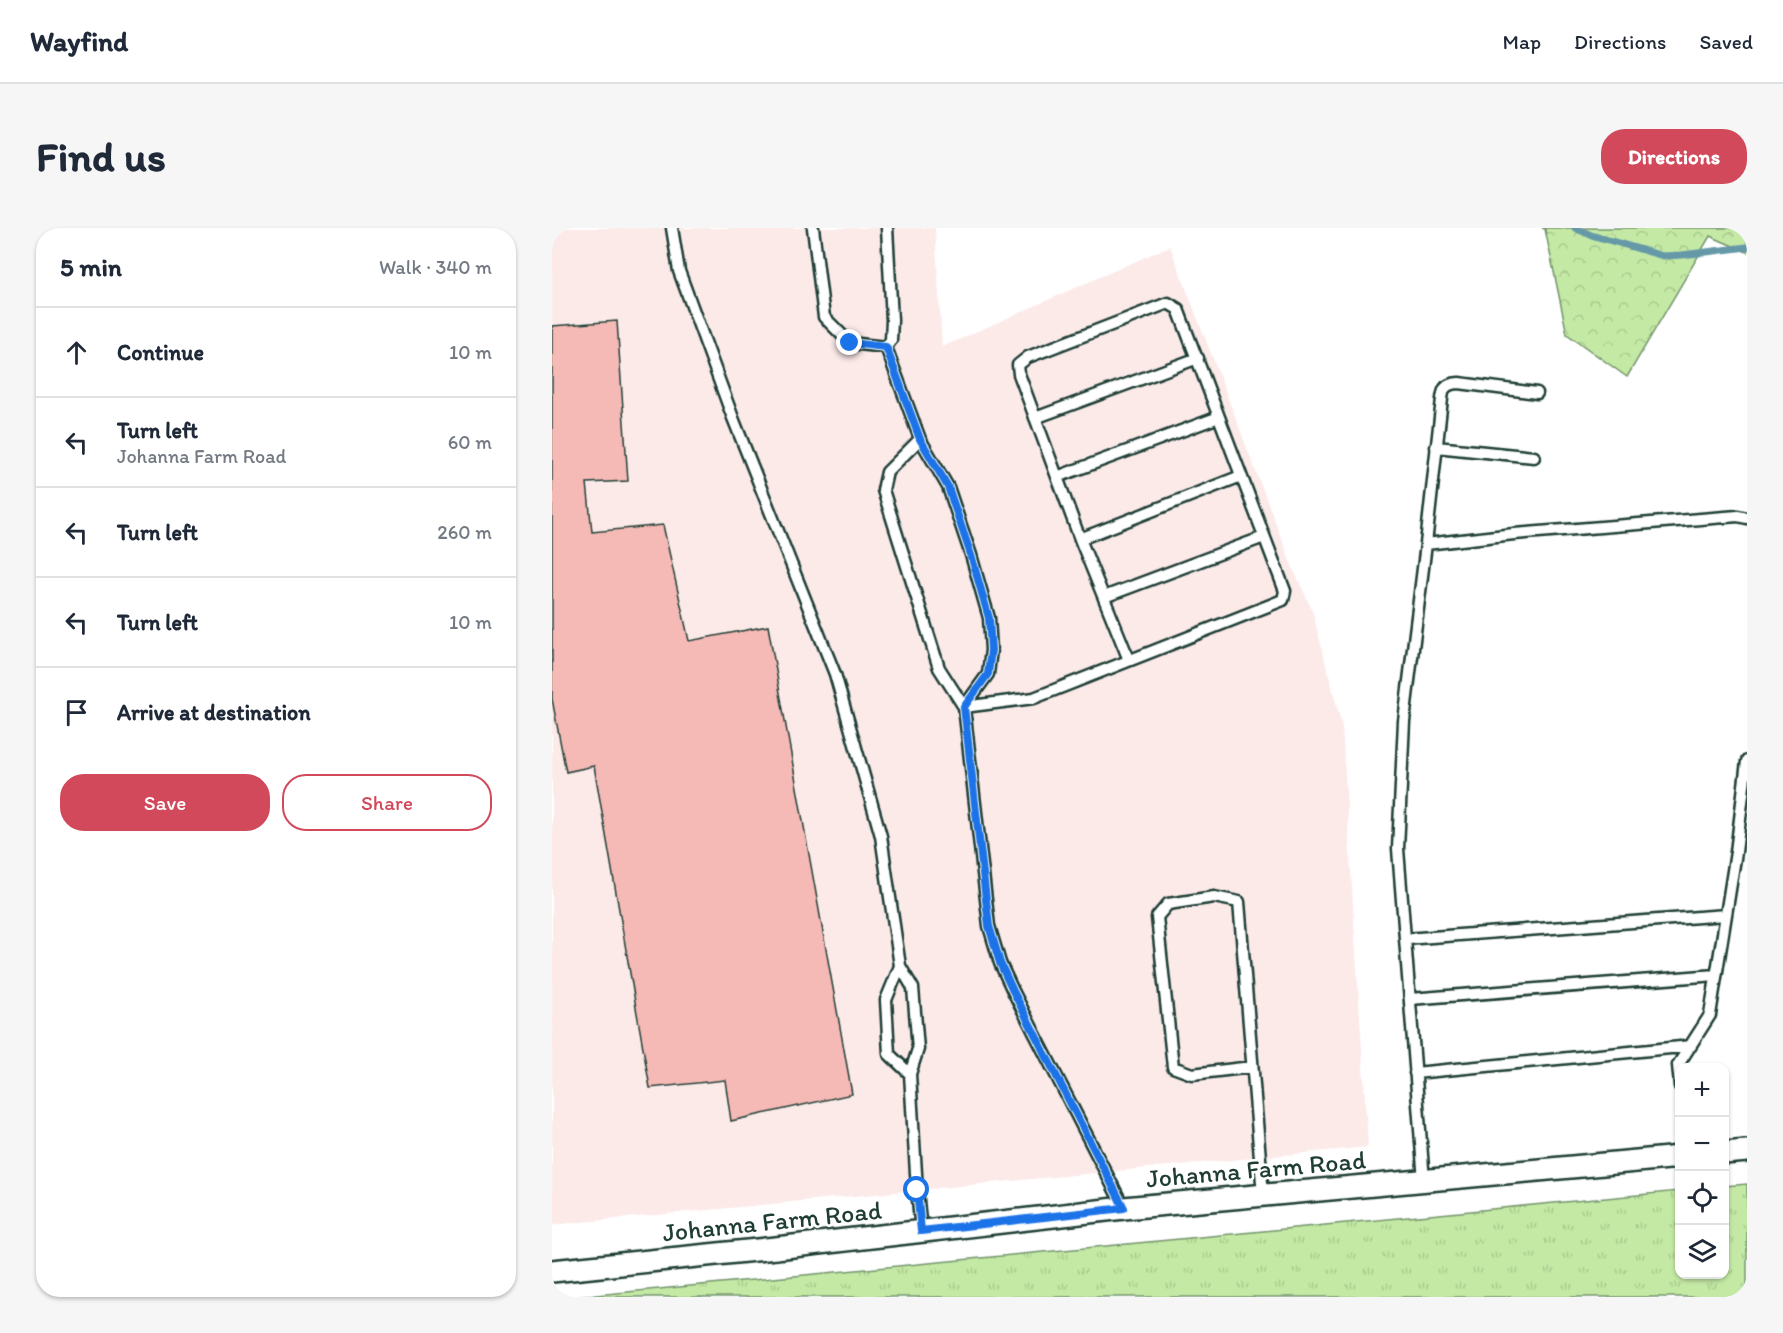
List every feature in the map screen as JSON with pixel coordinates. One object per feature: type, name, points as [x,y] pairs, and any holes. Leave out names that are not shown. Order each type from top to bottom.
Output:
[{"type":"street","points":[[1729,1153],[1747,1151]]},
{"type":"street","name":"Johanna Farm Road","points":[[552,1271],[1124,1208],[1675,1157]]},
{"type":"lane","points":[[672,228],[679,271],[733,418],[835,674],[881,836],[900,966],[914,988],[918,1049],[910,1074],[921,1231]]},
{"type":"lane","points":[[813,228],[824,317],[850,343],[886,347]]},
{"type":"lane","points":[[886,347],[891,340],[892,320],[887,228]]},
{"type":"lane","points":[[964,707],[1034,698],[1283,600],[1285,591],[1198,358],[1178,309],[1168,303],[1028,357],[1018,365],[1019,374],[1080,539],[1130,660]]},
{"type":"lane","points":[[886,347],[920,439],[948,487],[989,618],[991,650],[988,674],[964,707]]},
{"type":"lane","points":[[1035,418],[1198,358]]},
{"type":"lane","points":[[1424,1181],[1398,849],[1404,721],[1444,388],[1450,384],[1459,383],[1537,393]]},
{"type":"lane","points":[[1057,477],[1219,417]]},
{"type":"lane","points":[[920,439],[887,472],[883,490],[939,668],[964,707],[989,926],[1000,963],[1124,1208]]},
{"type":"lane","points":[[1436,447],[1534,457]]},
{"type":"lane","points":[[1080,539],[1241,476]]},
{"type":"lane","points":[[1426,544],[1738,516],[1747,518]]},
{"type":"lane","points":[[1104,597],[1264,537]]},
{"type":"lane","points":[[1679,1063],[1710,1015],[1736,852],[1747,761]]},
{"type":"lane","points":[[1252,1067],[1192,1074],[1173,1067],[1157,917],[1168,904],[1214,897],[1239,902],[1263,1196]]},
{"type":"lane","points":[[1405,939],[1726,915]]},
{"type":"lane","points":[[900,966],[886,1000],[889,1054],[910,1074]]},
{"type":"lane","points":[[1410,999],[1716,975]]},
{"type":"lane","points":[[1416,1073],[1690,1046]]},
{"type":"shaded area","points":[[552,228],[935,228],[942,347],[1170,246],[1292,566],[1312,610],[1342,726],[1368,1147],[552,1225]]},
{"type":"green space","points":[[1542,228],[1747,228],[1747,252],[1710,236],[1627,377],[1567,334],[1545,229]]},
{"type":"green space","points":[[1747,1184],[1747,1297],[575,1297],[1675,1191],[1675,1279],[1729,1279],[1729,1186]]},
{"type":"building","points":[[617,321],[628,481],[587,483],[592,532],[663,525],[689,641],[768,626],[852,1094],[731,1121],[725,1080],[650,1088],[594,766],[566,772],[552,699],[552,326]]},
{"type":"waterway","points":[[1575,228],[1591,235],[1663,256],[1747,247]]},
{"type":"route","points":[[850,343],[886,347],[920,439],[948,487],[971,555],[989,618],[991,650],[988,674],[964,707],[989,926],[1000,963],[1013,991],[1124,1208],[921,1231],[917,1190]]}]
